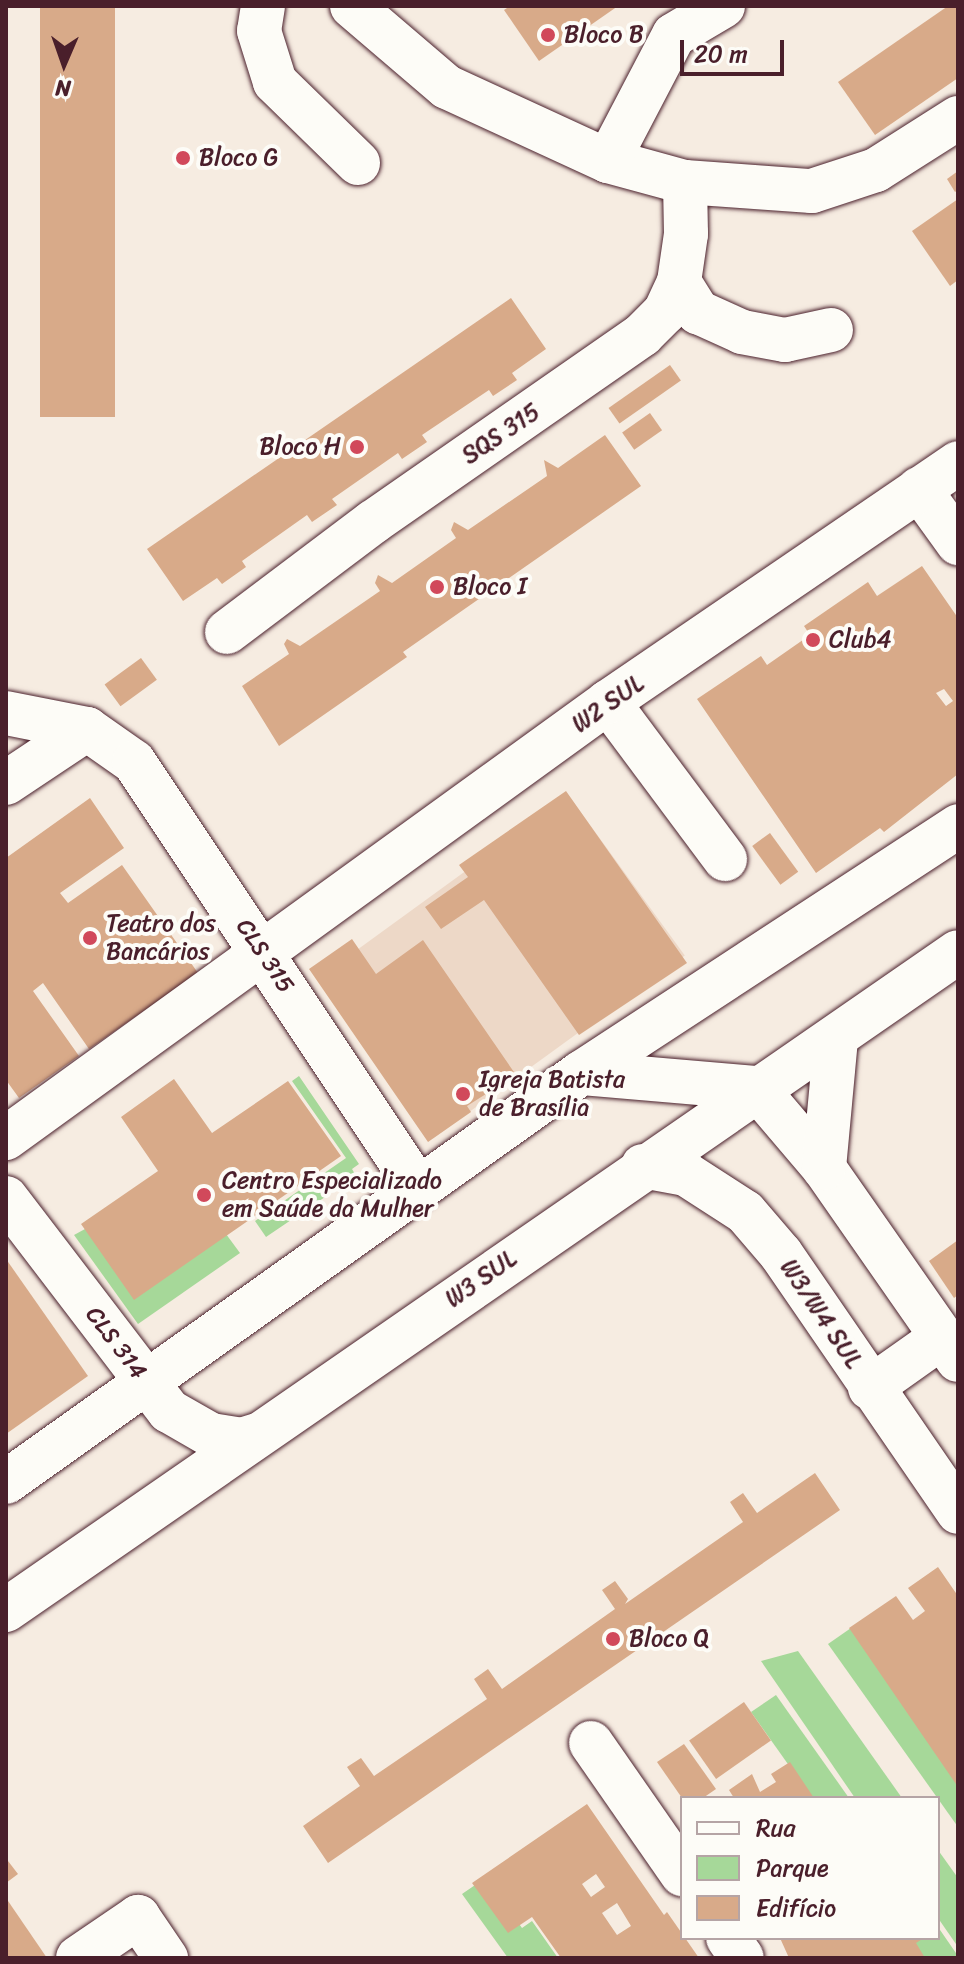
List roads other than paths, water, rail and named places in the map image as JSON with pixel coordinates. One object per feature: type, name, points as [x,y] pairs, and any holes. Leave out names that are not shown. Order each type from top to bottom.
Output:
[{"type":"street","points":[[263,6],[259,31],[275,82],[358,163]]},
{"type":"street","points":[[352,6],[447,87],[608,161],[685,182],[812,191],[876,170],[958,118]]},
{"type":"street","points":[[608,161],[674,35],[723,6]]},
{"type":"street","name":"SQS 315","points":[[227,632],[373,522],[605,365],[665,312],[679,282],[686,234],[685,182]]},
{"type":"street","points":[[679,282],[698,312],[742,332],[785,340],[831,330]]},
{"type":"street","name":"W2 SUL","points":[[6,1138],[265,955],[608,702],[958,463]]},
{"type":"street","points":[[919,489],[958,543]]},
{"type":"street","points":[[608,702],[725,859]]},
{"type":"street","name":"CLS 315","points":[[18,720],[87,729],[134,762],[418,1188]]},
{"type":"street","points":[[6,783],[87,729]]},
{"type":"street","points":[[6,1482],[581,1073],[956,830]]},
{"type":"street","name":"W3 SUL","points":[[6,1610],[643,1166],[756,1088],[836,1038],[958,952]]},
{"type":"street","points":[[824,1168],[836,1038]]},
{"type":"street","points":[[581,1073],[756,1088],[824,1168],[950,1349],[870,1388]]},
{"type":"street","name":"W3/W4 SUL","points":[[643,1166],[686,1174],[745,1212],[781,1254],[870,1388],[958,1512]]},
{"type":"street","name":"CLS 314","points":[[6,1198],[169,1411],[198,1430],[241,1440],[257,1435]]},
{"type":"street","points":[[591,1743],[680,1871]]},
{"type":"street","points":[[78,1958],[138,1917],[166,1958]]},
{"type":"street","points":[[729,1940],[742,1958]]},
{"type":"place","name":"Bloco B","points":[[548,35]]},
{"type":"place","name":"Bloco G","points":[[183,158]]},
{"type":"place","name":"Bloco H","points":[[357,447]]},
{"type":"place","name":"Bloco I","points":[[437,587]]},
{"type":"place","name":"Club4","points":[[813,640]]},
{"type":"place","name":"Teatro dos Bancários","points":[[90,938]]},
{"type":"place","name":"Igreja Batista de Brasília","points":[[463,1094]]},
{"type":"place","name":"Centro Especializado em Saúde da Mulher","points":[[204,1195]]},
{"type":"place","name":"Bloco Q","points":[[613,1639]]}]
